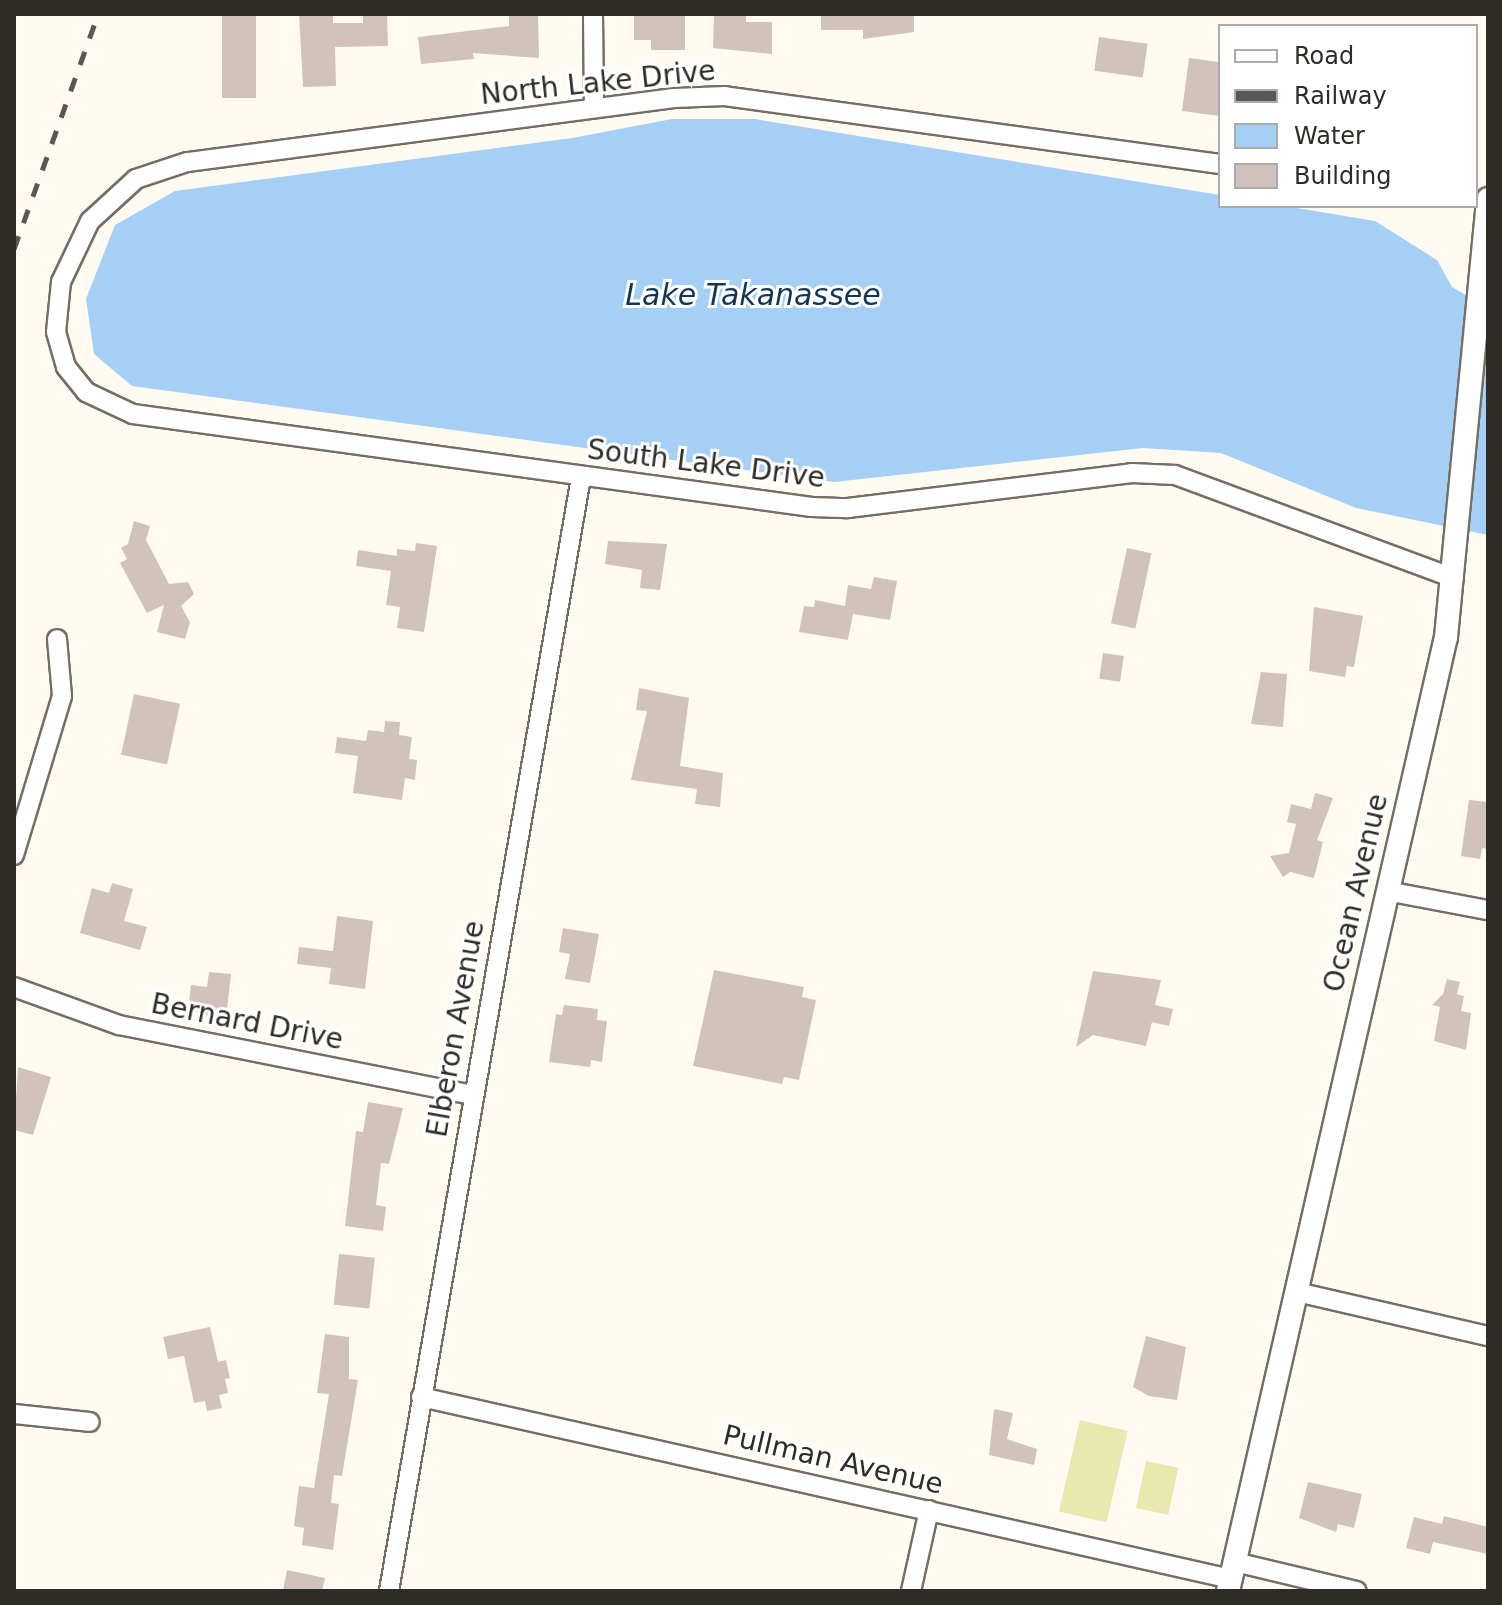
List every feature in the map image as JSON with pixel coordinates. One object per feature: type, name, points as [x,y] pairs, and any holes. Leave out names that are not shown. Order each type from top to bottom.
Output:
[{"type":"street","points":[[593,14],[594,108]]},
{"type":"street","name":"North Lake Drive","points":[[71,258],[90,221],[110,198],[136,179],[172,164],[594,108],[725,96],[1218,164]]},
{"type":"street","name":"Ocean Avenue","points":[[1231,1578],[1446,637],[1488,202]]},
{"type":"street","name":"South Lake Drive","points":[[71,258],[56,304],[60,350],[73,377],[112,408],[581,477],[848,508],[1132,473],[1175,475],[1454,578]]},
{"type":"street","name":"Elberon Avenue","points":[[389,1591],[581,477]]},
{"type":"street","points":[[14,855],[62,696],[57,639]]},
{"type":"street","points":[[1387,891],[1488,910]]},
{"type":"street","name":"Bernard Drive","points":[[14,987],[119,1025],[473,1095]]},
{"type":"street","points":[[1297,1292],[1488,1336]]},
{"type":"street","name":"Pullman Avenue","points":[[421,1397],[1231,1578],[1357,1591]]},
{"type":"street","points":[[14,1414],[90,1422]]},
{"type":"street","points":[[911,1591],[929,1510]]},
{"type":"green space","points":[[1080,1420],[1128,1431],[1107,1523],[1059,1512]]},
{"type":"green space","points":[[1146,1461],[1178,1468],[1168,1515],[1136,1508]]},
{"type":"water","name":"Lake Takanassee","points":[[672,119],[755,119],[1218,195],[1218,208],[1297,208],[1375,221],[1437,260],[1452,287],[1488,308],[1488,535],[1356,508],[1221,453],[1143,448],[834,482],[132,386],[94,354],[86,299],[115,225],[175,191],[572,138]]},
{"type":"building","points":[[222,14],[256,14],[256,98],[222,98]]},
{"type":"building","points":[[299,14],[333,14],[333,23],[363,23],[363,14],[387,14],[388,46],[335,47],[336,86],[303,87]]},
{"type":"building","points":[[509,14],[538,14],[539,58],[473,53],[474,59],[421,64],[418,37],[509,26]]},
{"type":"building","points":[[634,14],[685,14],[685,50],[651,50],[651,40],[634,40]]},
{"type":"building","points":[[714,14],[746,14],[746,22],[772,22],[772,54],[713,48]]},
{"type":"building","points":[[821,14],[914,16],[914,32],[863,39],[863,30],[821,30]]},
{"type":"building","points":[[1099,37],[1148,44],[1143,77],[1094,71]]},
{"type":"building","points":[[1189,58],[1218,62],[1218,116],[1182,111]]},
{"type":"building","points":[[134,521],[150,526],[146,540],[169,584],[188,582],[194,594],[181,606],[190,622],[185,639],[157,632],[164,605],[147,613],[120,563],[127,559],[121,548],[128,544]]},
{"type":"building","points":[[608,541],[667,544],[660,590],[640,588],[642,570],[605,564]]},
{"type":"building","points":[[416,543],[437,546],[424,632],[397,628],[400,607],[386,605],[391,571],[356,566],[358,550],[397,556],[397,549],[415,551]]},
{"type":"building","points":[[1127,548],[1151,553],[1135,629],[1111,623]]},
{"type":"building","points":[[874,577],[897,581],[890,620],[853,614],[848,640],[799,632],[804,606],[814,607],[815,600],[845,606],[848,585],[871,589]]},
{"type":"building","points":[[1314,607],[1363,616],[1354,667],[1347,666],[1345,677],[1309,671]]},
{"type":"building","points":[[1103,653],[1124,656],[1120,682],[1099,679]]},
{"type":"building","points":[[1261,672],[1287,674],[1283,727],[1251,724]]},
{"type":"building","points":[[639,688],[689,698],[680,766],[723,773],[720,807],[695,804],[697,789],[631,780],[647,711],[636,710]]},
{"type":"building","points":[[134,694],[180,704],[167,764],[121,755]]},
{"type":"building","points":[[385,721],[400,722],[399,735],[412,737],[409,759],[417,760],[415,780],[405,778],[402,800],[353,793],[358,756],[335,753],[337,737],[366,741],[368,730],[384,732]]},
{"type":"building","points":[[1315,793],[1333,798],[1317,840],[1323,842],[1314,878],[1290,872],[1283,877],[1270,856],[1289,853],[1296,824],[1287,822],[1291,804],[1311,809]]},
{"type":"building","points":[[1469,800],[1488,802],[1488,849],[1482,848],[1480,859],[1461,856]]},
{"type":"building","points":[[112,883],[133,889],[124,921],[147,927],[140,950],[80,933],[92,888],[109,893]]},
{"type":"building","points":[[337,916],[373,921],[365,989],[329,984],[331,968],[297,964],[299,947],[333,951]]},
{"type":"building","points":[[563,928],[599,934],[590,983],[565,979],[570,954],[559,952]]},
{"type":"building","points":[[714,970],[804,987],[802,997],[816,1000],[799,1080],[784,1077],[782,1084],[693,1066]]},
{"type":"building","points":[[1093,971],[1161,980],[1155,1005],[1173,1009],[1169,1026],[1152,1022],[1146,1046],[1093,1035],[1076,1047]]},
{"type":"building","points":[[209,972],[231,974],[226,1018],[202,1015],[204,1004],[189,1002],[191,985],[207,987]]},
{"type":"building","points":[[1447,979],[1460,982],[1457,994],[1464,996],[1461,1011],[1471,1013],[1466,1050],[1434,1041],[1440,1007],[1432,1005],[1443,994]]},
{"type":"building","points":[[564,1005],[598,1009],[597,1020],[607,1021],[602,1062],[591,1060],[590,1067],[549,1062],[556,1014],[562,1015]]},
{"type":"building","points":[[18,1067],[51,1077],[33,1135],[14,1130]]},
{"type":"building","points":[[368,1102],[403,1108],[389,1164],[381,1163],[376,1205],[386,1207],[383,1231],[345,1226],[356,1131],[363,1132]]},
{"type":"building","points":[[339,1254],[375,1258],[369,1308],[334,1305]]},
{"type":"building","points":[[210,1327],[218,1362],[226,1360],[230,1378],[225,1379],[228,1393],[219,1395],[222,1408],[207,1411],[205,1401],[194,1403],[184,1356],[168,1359],[163,1337]]},
{"type":"building","points":[[325,1334],[349,1337],[349,1379],[358,1380],[342,1476],[334,1475],[331,1503],[339,1504],[333,1550],[302,1545],[304,1528],[294,1526],[299,1486],[314,1488],[329,1394],[317,1393]]},
{"type":"building","points":[[1146,1336],[1186,1347],[1177,1400],[1149,1396],[1133,1387]]},
{"type":"building","points":[[994,1409],[1013,1413],[1007,1439],[1037,1449],[1034,1465],[989,1455]]},
{"type":"building","points":[[1308,1482],[1362,1494],[1354,1528],[1338,1524],[1336,1532],[1299,1518]]},
{"type":"building","points":[[1444,1516],[1488,1527],[1488,1554],[1433,1542],[1430,1554],[1406,1548],[1414,1517],[1442,1524]]},
{"type":"building","points":[[287,1570],[325,1578],[322,1591],[283,1591]]},
{"type":"railway","points":[[14,249],[98,14]]}]
